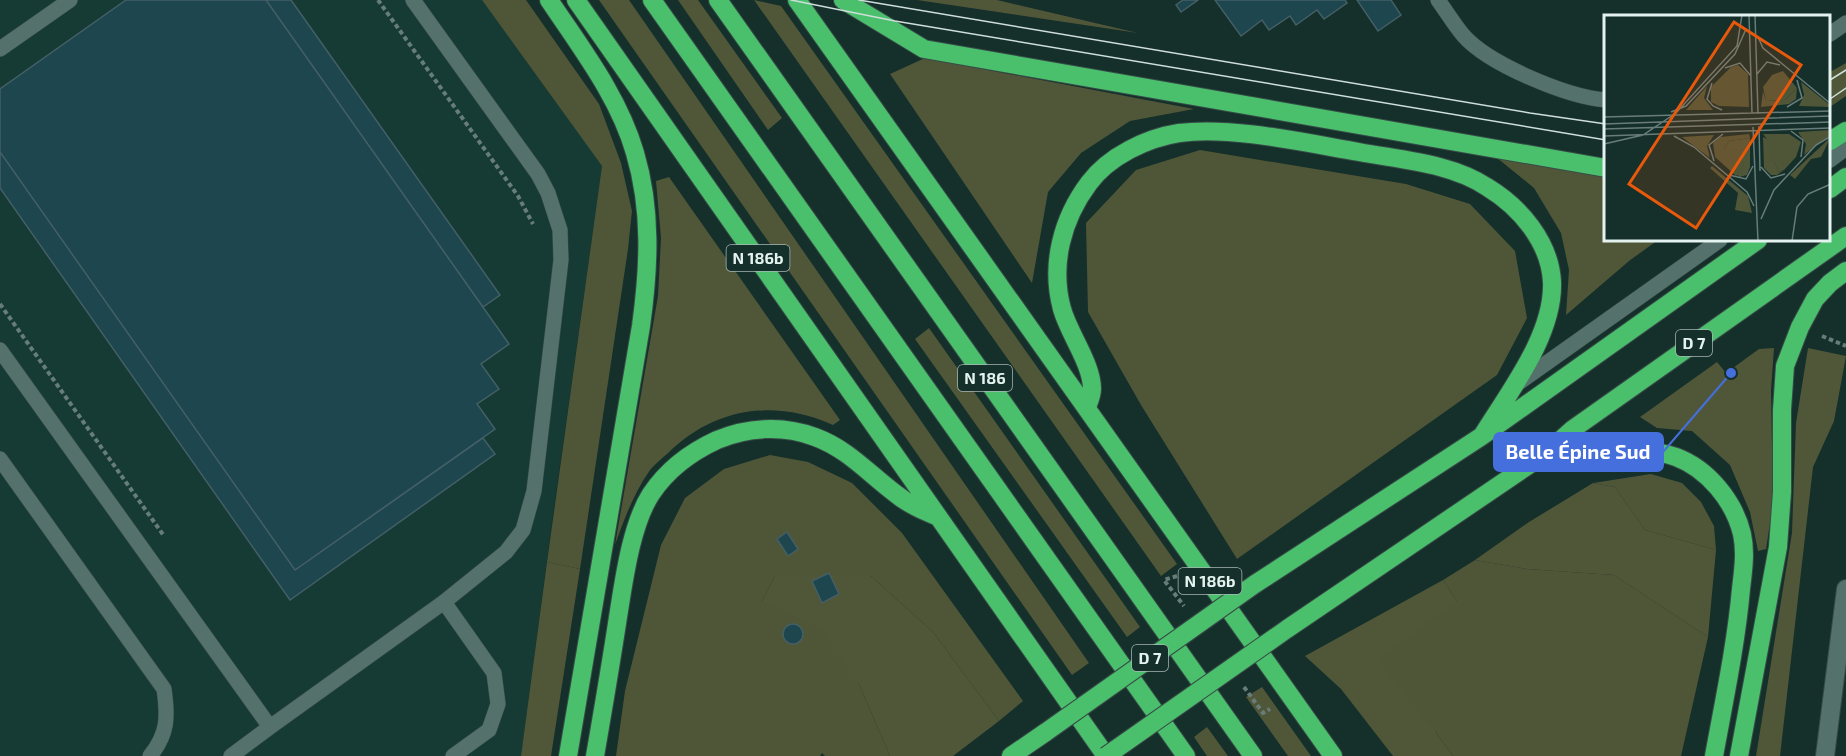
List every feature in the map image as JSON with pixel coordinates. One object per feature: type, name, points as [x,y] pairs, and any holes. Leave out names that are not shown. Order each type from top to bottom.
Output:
[{"type":"highway","points":[[549,0],[594,68],[620,114],[635,152],[648,225],[648,276],[641,326],[568,756]]},
{"type":"highway","name":"N 186b","points":[[576,0],[1106,756]]},
{"type":"highway","name":"N 186","points":[[652,0],[1186,756]]},
{"type":"highway","name":"N 186","points":[[718,0],[1253,756]]},
{"type":"highway","name":"N 186b","points":[[797,0],[1333,756]]},
{"type":"highway","points":[[843,0],[924,49],[1604,168]]},
{"type":"highway","points":[[1831,140],[1846,131]]},
{"type":"highway","points":[[1087,407],[1092,390],[1089,374],[1065,317],[1058,293],[1057,264],[1060,240],[1069,219],[1089,182],[1112,162],[1139,145],[1178,133],[1233,133],[1311,143],[1432,166],[1464,175],[1508,201],[1526,219],[1547,258],[1552,282],[1548,320],[1532,355],[1482,436]]},
{"type":"highway","points":[[1831,188],[1846,177]]},
{"type":"highway","name":"D 7","points":[[1106,756],[1545,454],[1573,429],[1846,236]]},
{"type":"highway","name":"D 7","points":[[1011,756],[1255,584],[1482,436],[1755,242]]},
{"type":"highway","points":[[1739,756],[1778,547],[1782,492],[1782,410],[1785,366],[1800,327],[1815,299],[1830,283],[1846,271]]},
{"type":"highway","points":[[595,756],[628,555],[651,494],[670,470],[689,455],[734,433],[757,428],[800,432],[838,447],[864,466],[895,494],[938,517]]},
{"type":"highway","points":[[1545,454],[1591,459],[1649,451],[1676,457],[1698,468],[1718,487],[1731,509],[1742,535],[1743,564],[1739,613],[1714,756]]},
{"type":"street","points":[[1826,756],[1846,589]]},
{"type":"lane","points":[[0,49],[70,0]]},
{"type":"lane","points":[[231,756],[444,602],[506,552],[523,530],[534,491],[561,260],[560,230],[548,193],[538,174],[413,0]]},
{"type":"lane","points":[[1438,0],[1463,35],[1479,49],[1522,74],[1555,88],[1598,99]]},
{"type":"lane","points":[[1831,33],[1846,23]]},
{"type":"lane","points":[[1831,159],[1846,148]]},
{"type":"lane","points":[[1511,388],[1717,242]]},
{"type":"lane","points":[[0,350],[270,727]]},
{"type":"lane","points":[[0,459],[164,689],[168,714],[161,742],[150,756]]},
{"type":"lane","points":[[444,602],[494,673],[498,704],[489,730],[453,756]]},
{"type":"path","points":[[378,0],[518,196],[537,231]]},
{"type":"path","points":[[0,304],[169,543]]},
{"type":"path","points":[[1816,334],[1846,346]]},
{"type":"path","points":[[1176,596],[1164,580],[1176,574],[1182,582]]},
{"type":"path","points":[[1254,701],[1263,712],[1271,709],[1265,701]]},
{"type":"shaded area","points":[[0,0],[482,0],[602,166],[521,756],[0,756]]},
{"type":"green space","points":[[482,0],[526,0],[599,104],[621,163],[632,211],[580,569],[547,562],[602,166]]},
{"type":"green space","points":[[599,0],[629,0],[1089,663],[1072,675]]},
{"type":"green space","points":[[678,0],[698,0],[782,118],[768,130]]},
{"type":"green space","points":[[754,0],[781,6],[1177,564],[1161,576]]},
{"type":"green space","points":[[917,0],[997,0],[1138,33]]},
{"type":"green space","points":[[925,58],[1194,109],[1130,121],[1081,153],[1048,192],[1032,283],[890,74]]},
{"type":"green space","points":[[1846,63],[1846,96],[1831,106],[1831,71]]},
{"type":"green space","points":[[1200,150],[1406,184],[1470,204],[1515,251],[1527,318],[1497,375],[1237,559],[1141,405],[1088,312],[1086,223],[1136,170]]},
{"type":"green space","points":[[1496,157],[1604,176],[1604,242],[1655,242],[1629,261],[1566,315],[1569,270],[1561,233],[1534,188]]},
{"type":"green space","points":[[669,177],[840,420],[833,425],[789,412],[767,410],[724,417],[704,426],[685,438],[650,470],[630,506],[615,545],[658,296],[661,238],[656,181]]},
{"type":"green space","points":[[929,328],[1140,627],[1127,637],[915,339]]},
{"type":"green space","points":[[1774,348],[1771,390],[1773,504],[1766,549],[1758,551],[1750,512],[1730,465],[1692,431],[1657,428],[1640,417],[1717,362],[1726,373],[1759,349]]},
{"type":"green space","points":[[1808,348],[1846,356],[1834,421],[1813,467],[1780,756],[1756,756],[1792,533],[1796,423]]},
{"type":"green space","points":[[770,455],[808,462],[852,483],[902,533],[1023,701],[999,721],[933,632],[871,576],[775,576],[762,601],[823,630],[859,684],[890,756],[825,756],[822,753],[820,756],[616,756],[625,691],[661,545],[685,498],[724,469]]},
{"type":"green space","points":[[1651,474],[1682,483],[1701,502],[1714,526],[1716,550],[1645,530],[1615,487],[1593,483]]},
{"type":"green space","points":[[1593,483],[1615,487],[1645,530],[1716,550],[1708,637],[1614,575],[1527,569],[1475,560],[1529,522]]},
{"type":"green space","points":[[1475,560],[1527,569],[1614,575],[1708,637],[1681,756],[1453,756],[1378,660],[1457,601],[1443,580]]},
{"type":"green space","points":[[547,562],[580,569],[551,756],[521,756]]},
{"type":"green space","points":[[775,576],[871,576],[933,632],[999,721],[953,756],[890,756],[859,684],[762,601]]},
{"type":"green space","points":[[1443,580],[1457,601],[1435,731],[1453,756],[1393,756],[1341,689],[1305,656]]},
{"type":"green space","points":[[1262,687],[1311,756],[1288,756],[1246,697]]},
{"type":"green space","points":[[1207,727],[1228,756],[1207,756],[1194,737]]},
{"type":"building","points":[[126,0],[266,0],[509,344],[481,364],[499,389],[477,404],[495,429],[295,570],[0,152],[0,89]]},
{"type":"building","points":[[266,0],[291,0],[500,295],[483,307]]},
{"type":"building","points":[[1183,0],[1198,0],[1181,12],[1176,5]]},
{"type":"building","points":[[1215,0],[1345,0],[1347,3],[1324,19],[1317,10],[1296,25],[1290,16],[1269,30],[1262,20],[1241,36]]},
{"type":"building","points":[[1357,0],[1391,0],[1401,15],[1378,31]]},
{"type":"building","points":[[0,152],[295,570],[483,438],[495,454],[290,600],[0,188]]},
{"type":"building","points":[[787,532],[798,549],[788,556],[777,539]]},
{"type":"building","points":[[829,573],[839,594],[822,603],[812,581]]},
{"type":"building","points":[[789,624],[797,624],[803,630],[803,638],[797,644],[789,644],[783,638],[783,630]]},
{"type":"tram line","points":[[791,0],[895,21],[1604,140]]},
{"type":"tram line","points":[[859,0],[1604,124]]},
{"type":"tram line","points":[[1831,79],[1846,70]]},
{"type":"tram line","points":[[1831,98],[1846,88]]},
{"type":"place","name":"Belle Épine Sud","points":[[1731,373]]}]
